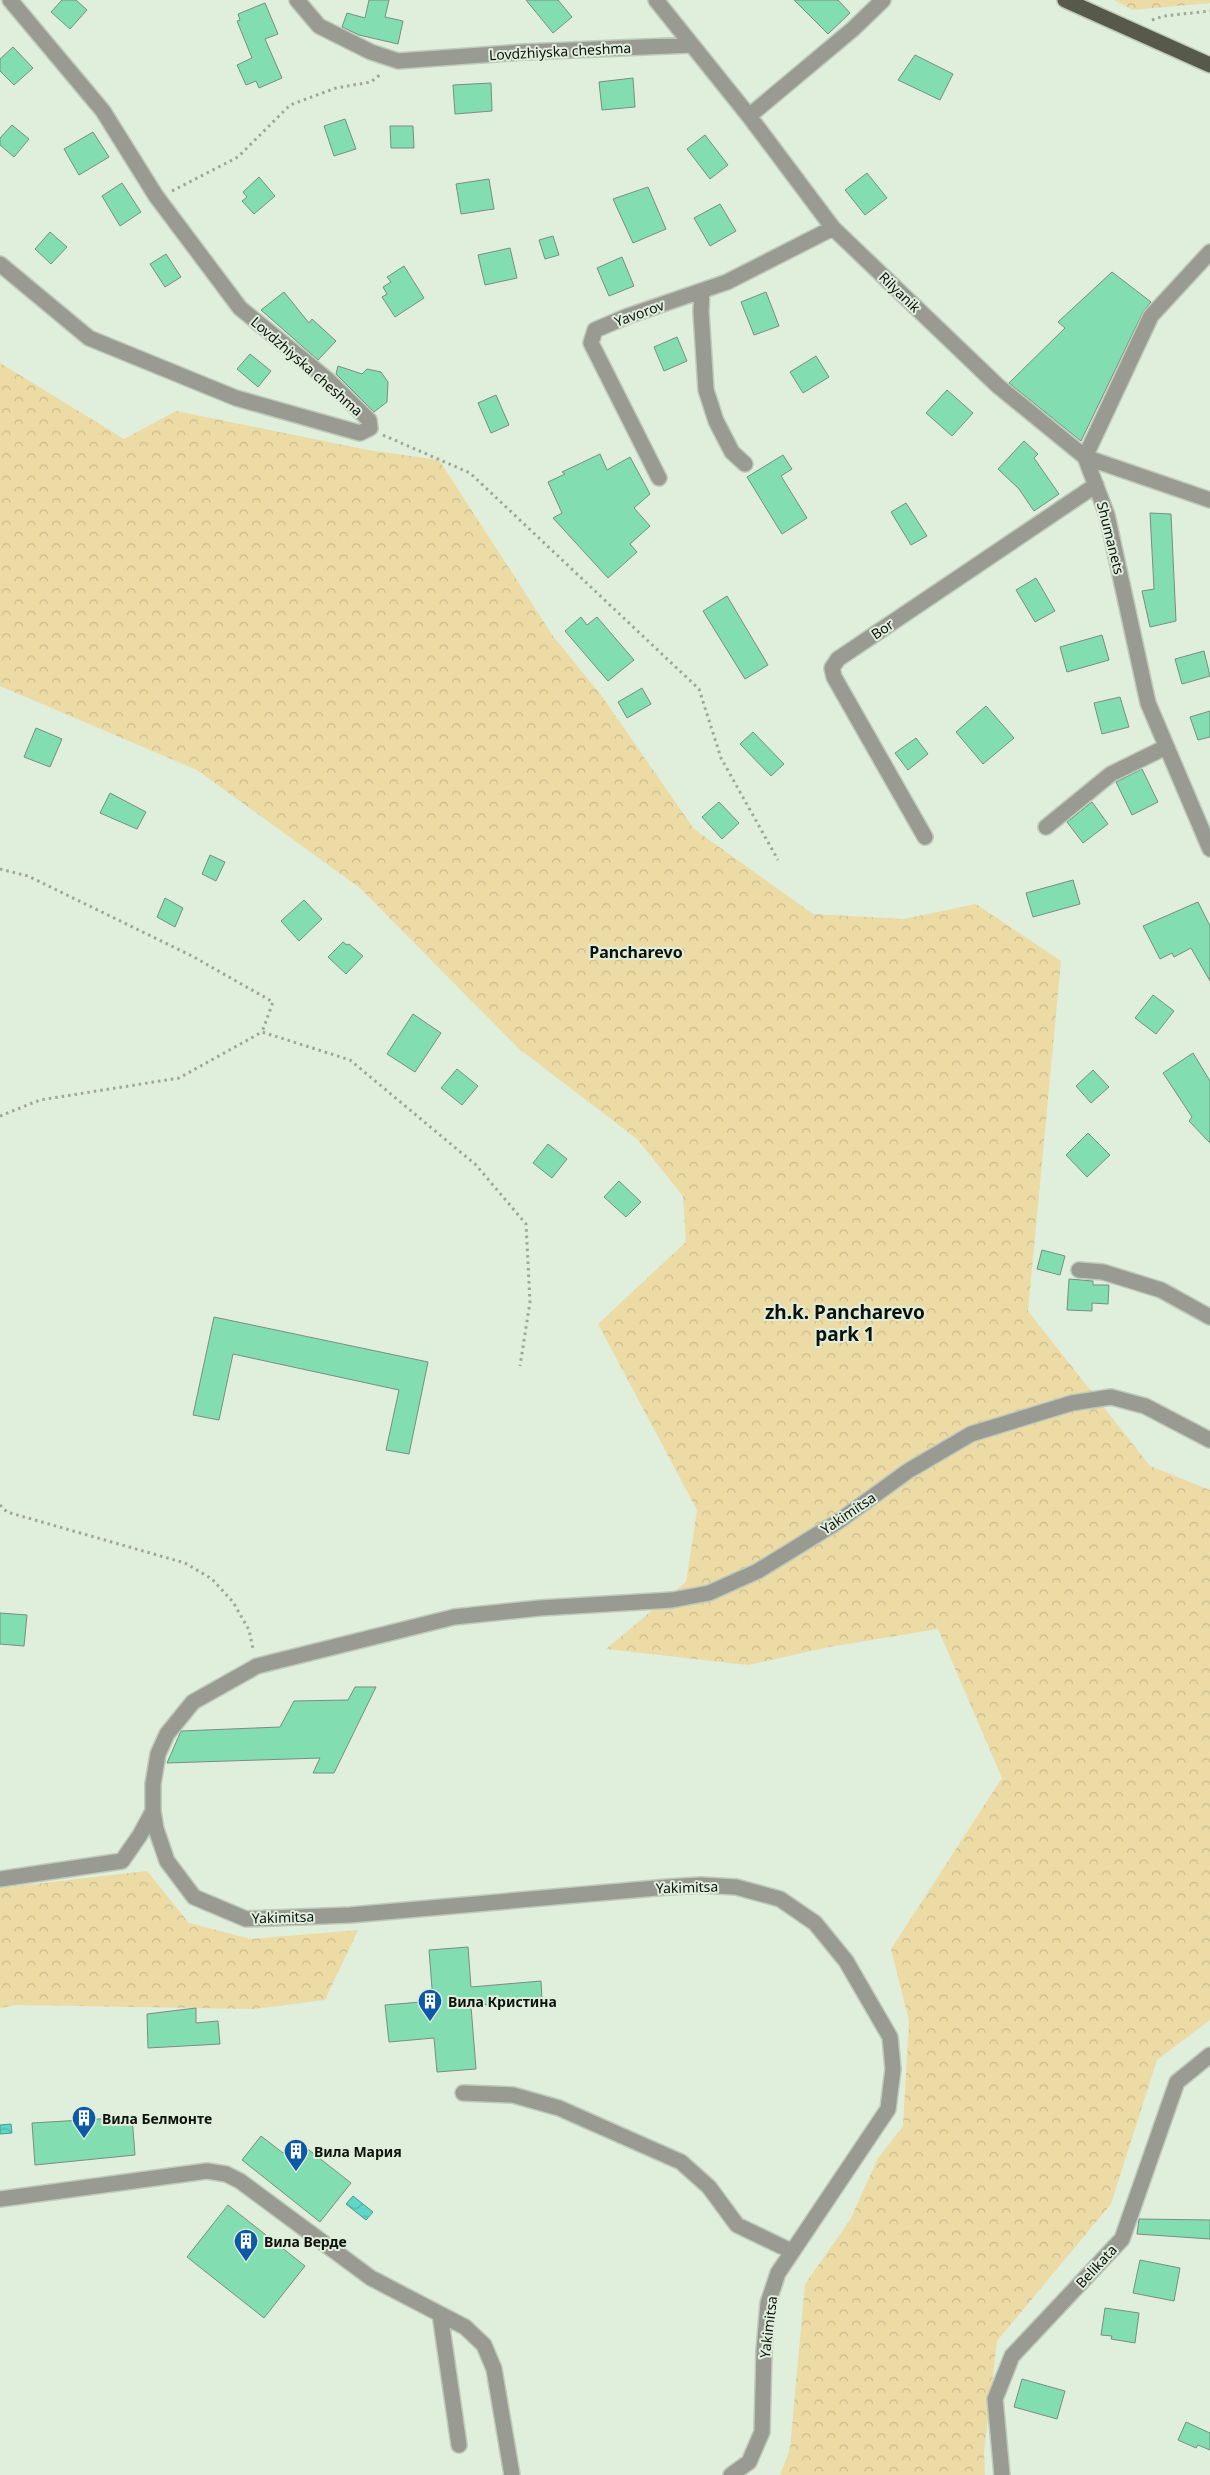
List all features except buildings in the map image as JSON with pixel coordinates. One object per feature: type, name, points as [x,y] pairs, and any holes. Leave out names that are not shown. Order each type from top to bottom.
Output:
[{"type":"main road","points":[[1065,0],[1210,65]]},
{"type":"street","name":"Lovdzhiyska cheshma","points":[[0,264],[89,338],[236,398],[360,433],[370,428],[369,420],[328,380],[240,308],[156,196],[103,111],[10,0]]},
{"type":"street","name":"Lovdzhiyska cheshma","points":[[298,0],[319,26],[371,52],[398,61],[524,52],[692,45]]},
{"type":"street","name":"Rilyanik","points":[[656,0],[749,116],[833,228],[998,386],[1085,457],[1210,500]]},
{"type":"street","points":[[749,116],[853,29],[883,0]]},
{"type":"street","name":"Yavorov","points":[[659,478],[591,342],[595,330],[628,316],[727,282],[833,228]]},
{"type":"street","points":[[1085,457],[1151,316],[1210,252]]},
{"type":"street","points":[[702,291],[701,312],[706,390],[716,421],[732,452],[745,464]]},
{"type":"street","name":"Shumanets","points":[[1085,457],[1107,515],[1148,704],[1210,850]]},
{"type":"street","name":"Bor","points":[[925,837],[834,677],[832,668],[838,659],[1096,485]]},
{"type":"street","points":[[1046,827],[1111,774],[1166,747]]},
{"type":"street","points":[[1079,1270],[1103,1272],[1161,1290],[1210,1316]]},
{"type":"street","name":"Yakimitsa","points":[[731,2475],[749,2462],[762,2432],[764,2351],[768,2303],[778,2273],[888,2109],[894,2068],[890,2036],[846,1961],[815,1922],[780,1899],[736,1887],[701,1885],[350,1915],[246,1919],[194,1897],[167,1861],[153,1812],[153,1784],[158,1754],[167,1734],[177,1718],[193,1702],[204,1694],[257,1666],[454,1617],[540,1608],[672,1600],[709,1593],[758,1571],[839,1521],[908,1471],[971,1434],[1072,1403],[1111,1397],[1145,1406],[1210,1440]]},
{"type":"street","points":[[0,1879],[122,1861],[153,1812]]},
{"type":"street","name":"Belikata","points":[[1002,2475],[995,2399],[1012,2356],[1122,2239],[1177,2082],[1210,2055]]},
{"type":"street","points":[[463,2093],[513,2095],[558,2108],[681,2162],[709,2187],[737,2225],[791,2251]]},
{"type":"street","points":[[0,2199],[207,2171],[226,2174],[240,2181],[372,2278],[465,2327],[484,2344],[494,2369],[512,2475]]},
{"type":"street","points":[[440,2314],[459,2446]]},
{"type":"path","points":[[1164,16],[1210,11]]},
{"type":"path","points":[[156,196],[184,186],[238,157],[290,105],[336,88],[372,82],[398,61]]},
{"type":"path","points":[[370,428],[470,473],[699,689],[721,758],[778,860]]},
{"type":"path","points":[[0,869],[28,876],[184,951],[272,1002],[262,1032],[179,1078],[40,1100],[0,1116]]},
{"type":"path","points":[[262,1032],[350,1060],[476,1165],[526,1224],[530,1302],[520,1366]]},
{"type":"path","points":[[0,1505],[7,1512],[185,1562],[212,1578],[233,1602],[249,1630],[257,1666]]},
{"type":"green space","points":[[1114,0],[1210,0],[1210,3],[1133,10]]},
{"type":"green space","points":[[0,363],[124,439],[176,411],[368,450],[439,460],[553,636],[601,695],[694,829],[813,914],[904,919],[976,904],[1061,961],[1028,1311],[1150,1466],[1210,1490],[1210,2020],[1157,2060],[1111,2204],[997,2341],[984,2452],[985,2475],[780,2475],[790,2449],[805,2284],[850,2220],[878,2158],[903,2126],[909,2021],[891,1949],[1002,1778],[938,1629],[829,1647],[748,1665],[606,1649],[686,1582],[697,1510],[598,1324],[686,1242],[683,1196],[637,1139],[518,1048],[360,888],[197,770],[0,686]]},
{"type":"green space","points":[[147,1871],[189,1923],[251,1939],[358,1930],[325,2000],[253,2009],[16,2005],[0,2008],[0,1888]]},
{"type":"water","points":[[11,2124],[12,2133],[0,2134],[0,2125]]},
{"type":"water","points":[[353,2196],[373,2212],[366,2220],[346,2204]]},
{"type":"place","name":"Вила Кристина","points":[[430,2022]]},
{"type":"place","name":"Вила Белмонте","points":[[84,2139]]},
{"type":"place","name":"Вила Мария","points":[[296,2172]]},
{"type":"place","name":"Вила Верде","points":[[246,2262]]},
{"type":"district","name":"Pancharevo","points":[[636,952]]},
{"type":"district","name":"zh.k. Pancharevo park 1","points":[[845,1323]]}]
